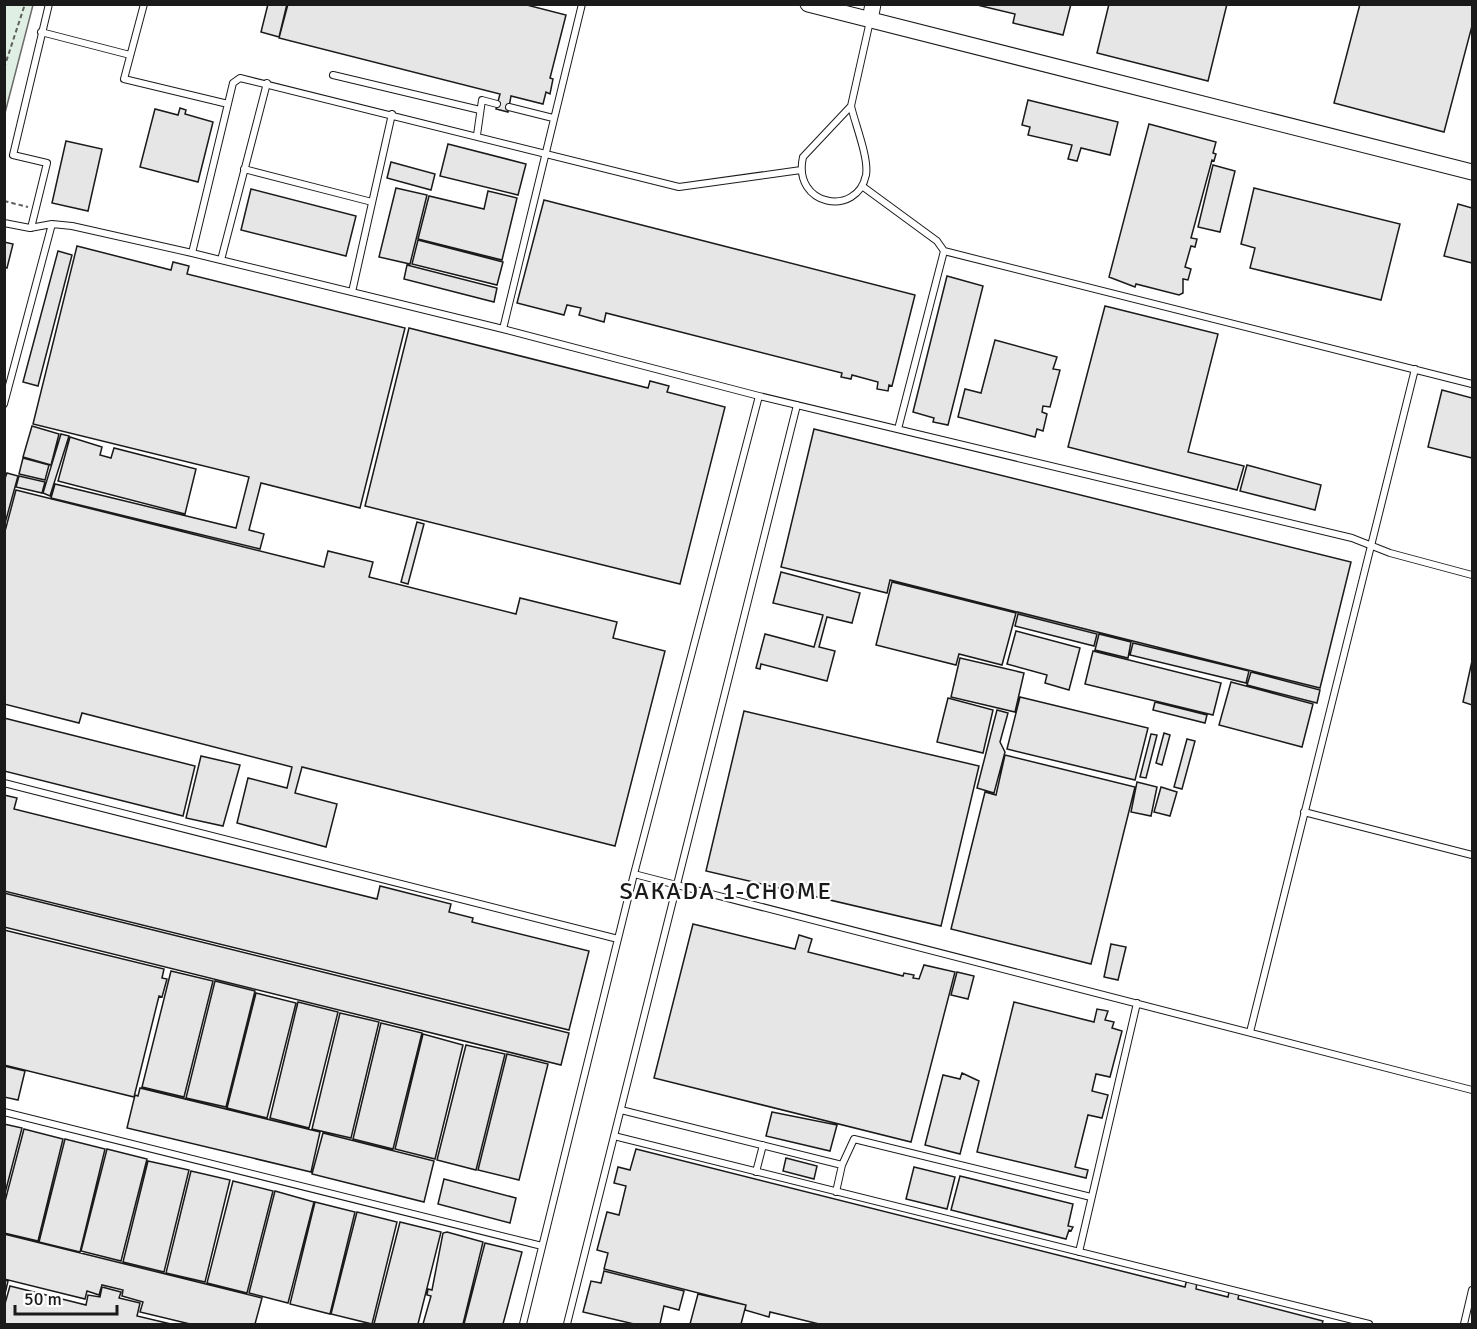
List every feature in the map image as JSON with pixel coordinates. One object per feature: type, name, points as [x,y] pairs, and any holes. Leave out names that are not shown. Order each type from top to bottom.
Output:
[{"type":"street","points":[[808,4],[1473,172]]},
{"type":"street","points":[[870,20],[873,4]]},
{"type":"lane","points":[[31,228],[47,163],[13,155],[40,32],[49,4]]},
{"type":"lane","points":[[144,4],[124,79],[228,104]]},
{"type":"lane","points":[[503,329],[544,152],[582,4]]},
{"type":"lane","points":[[851,106],[803,157],[801,170],[806,187],[823,200],[845,200],[862,186],[866,164],[851,106],[870,20]]},
{"type":"lane","points":[[40,32],[130,55]]},
{"type":"lane","points":[[333,75],[480,110]]},
{"type":"lane","points":[[192,253],[233,83],[240,78],[680,186],[801,170]]},
{"type":"lane","points":[[221,260],[267,83]]},
{"type":"lane","points":[[477,135],[482,100],[497,104]]},
{"type":"lane","points":[[509,107],[553,118]]},
{"type":"lane","points":[[352,292],[392,114]]},
{"type":"lane","points":[[244,169],[372,202]]},
{"type":"lane","points":[[862,186],[936,241],[944,251],[1473,384]]},
{"type":"lane","points":[[4,222],[31,228],[52,225],[72,226],[192,253],[503,329],[759,396],[1352,538],[1390,553],[1473,574]]},
{"type":"lane","points":[[4,404],[52,225]]},
{"type":"lane","points":[[898,429],[944,251]]},
{"type":"lane","points":[[1250,1032],[1415,369]]},
{"type":"lane","points":[[524,1324],[634,874],[759,396]]},
{"type":"lane","points":[[567,1324],[797,405]]},
{"type":"lane","points":[[4,783],[618,939]]},
{"type":"lane","points":[[1304,812],[1473,855]]},
{"type":"lane","points":[[634,874],[1473,1090]]},
{"type":"lane","points":[[1079,1252],[1137,1003]]},
{"type":"lane","points":[[621,1110],[842,1165]]},
{"type":"lane","points":[[4,1112],[542,1246]]},
{"type":"lane","points":[[614,1136],[1369,1324]]},
{"type":"lane","points":[[836,1192],[842,1165],[854,1139],[1091,1197]]},
{"type":"lane","points":[[756,1172],[763,1145]]},
{"type":"lane","points":[[1464,1324],[1473,1290]]},
{"type":"lane","points":[[1333,1324],[1335,1316]]},
{"type":"path","points":[[4,68],[25,4]]},
{"type":"path","points":[[4,201],[29,207]]},
{"type":"green space","points":[[4,5],[33,5],[5,113]]},
{"type":"building","points":[[268,4],[287,4],[279,37],[261,32]]},
{"type":"building","points":[[288,4],[523,4],[566,15],[550,78],[553,79],[550,94],[546,92],[543,104],[511,96],[508,112],[496,109],[500,94],[279,38]]},
{"type":"building","points":[[973,4],[1071,4],[1063,35],[1013,23],[1015,14]]},
{"type":"building","points":[[1109,4],[1227,4],[1208,81],[1097,53]]},
{"type":"building","points":[[1360,4],[1472,4],[1472,26],[1444,132],[1334,103]]},
{"type":"building","points":[[1028,100],[1118,122],[1110,155],[1081,148],[1077,161],[1068,159],[1072,145],[1028,135],[1030,127],[1022,125]]},
{"type":"building","points":[[180,108],[186,110],[185,114],[213,122],[198,182],[140,167],[155,109],[178,115]]},
{"type":"building","points":[[1149,124],[1216,142],[1213,153],[1216,154],[1214,161],[1212,160],[1191,238],[1197,239],[1195,247],[1191,246],[1185,267],[1191,269],[1188,280],[1183,279],[1183,293],[1179,295],[1136,284],[1135,287],[1109,277]]},
{"type":"building","points":[[66,141],[102,149],[88,211],[52,203]]},
{"type":"building","points":[[448,144],[526,164],[518,195],[440,176]]},
{"type":"building","points":[[391,162],[435,174],[431,190],[387,178]]},
{"type":"building","points":[[1213,165],[1235,171],[1220,232],[1198,227]]},
{"type":"building","points":[[396,188],[427,195],[410,264],[379,257]]},
{"type":"building","points":[[1254,188],[1400,224],[1381,300],[1250,268],[1255,248],[1241,244]]},
{"type":"building","points":[[251,189],[356,216],[346,256],[241,230]]},
{"type":"building","points":[[488,191],[517,198],[502,260],[418,239],[429,196],[484,209]]},
{"type":"building","points":[[544,200],[915,295],[892,386],[889,385],[888,391],[877,389],[878,382],[852,375],[851,379],[841,377],[842,373],[606,313],[604,322],[579,315],[581,308],[567,305],[564,315],[517,303]]},
{"type":"building","points":[[1458,204],[1472,208],[1472,263],[1444,256]]},
{"type":"building","points":[[418,240],[503,262],[497,285],[412,264]]},
{"type":"building","points":[[4,242],[13,244],[7,268],[4,267]]},
{"type":"building","points":[[77,246],[171,270],[173,262],[189,266],[187,274],[405,328],[360,508],[261,483],[249,530],[264,534],[260,549],[51,498],[55,484],[236,528],[249,477],[33,424]]},
{"type":"building","points":[[58,251],[72,255],[38,386],[23,382]]},
{"type":"building","points":[[407,265],[497,288],[494,302],[404,279]]},
{"type":"building","points":[[947,276],[983,286],[948,425],[933,422],[934,418],[913,412]]},
{"type":"building","points":[[1105,306],[1218,334],[1188,452],[1244,466],[1237,490],[1068,447]]},
{"type":"building","points":[[409,328],[648,388],[650,381],[669,386],[667,392],[725,407],[680,584],[365,506]]},
{"type":"building","points":[[995,340],[1057,357],[1053,369],[1060,370],[1050,407],[1043,406],[1042,412],[1047,414],[1043,431],[1037,429],[1035,437],[958,417],[965,389],[981,393]]},
{"type":"building","points":[[1442,390],[1472,398],[1472,458],[1428,447]]},
{"type":"building","points":[[32,426],[59,434],[51,465],[23,457]]},
{"type":"building","points":[[814,429],[1351,562],[1320,688],[890,580],[887,593],[781,567]]},
{"type":"building","points":[[61,434],[69,436],[50,496],[43,493]]},
{"type":"building","points":[[70,437],[102,447],[100,455],[111,458],[114,448],[196,469],[185,514],[58,481]]},
{"type":"building","points":[[23,458],[49,465],[45,480],[19,474]]},
{"type":"building","points":[[1247,465],[1321,485],[1315,510],[1240,491]]},
{"type":"building","points":[[7,473],[18,476],[4,527],[4,481]]},
{"type":"building","points":[[19,476],[45,482],[42,493],[16,487]]},
{"type":"building","points":[[16,490],[324,567],[328,551],[373,562],[369,577],[516,614],[520,598],[617,622],[613,638],[665,651],[615,846],[302,767],[295,793],[337,804],[326,847],[237,823],[248,778],[287,788],[292,767],[82,713],[79,723],[4,704],[4,535]]},
{"type":"building","points":[[417,522],[424,524],[408,584],[401,582]]},
{"type":"building","points":[[781,572],[860,593],[852,623],[827,617],[819,647],[835,651],[827,681],[761,664],[760,669],[756,668],[765,634],[814,647],[823,615],[773,603]]},
{"type":"building","points":[[892,582],[1016,613],[1002,665],[959,654],[956,665],[876,645]]},
{"type":"building","points":[[1018,614],[1097,634],[1094,646],[1015,626]]},
{"type":"building","points":[[1016,631],[1080,648],[1069,690],[1045,683],[1047,675],[1007,664]]},
{"type":"building","points":[[1099,634],[1131,642],[1128,658],[1095,650]]},
{"type":"building","points":[[1133,643],[1249,671],[1246,683],[1130,655]]},
{"type":"building","points":[[1093,651],[1221,683],[1213,715],[1085,684]]},
{"type":"building","points":[[960,658],[1024,673],[1015,712],[951,697]]},
{"type":"building","points":[[1472,661],[1472,705],[1463,702]]},
{"type":"building","points":[[1251,672],[1320,690],[1317,703],[1247,685]]},
{"type":"building","points":[[1231,682],[1313,704],[1302,747],[1219,725]]},
{"type":"building","points":[[1020,697],[1148,728],[1135,780],[1007,749]]},
{"type":"building","points":[[948,698],[993,710],[983,753],[937,742]]},
{"type":"building","points":[[1155,702],[1207,715],[1205,723],[1153,710]]},
{"type":"building","points":[[997,710],[1008,713],[1000,742],[1005,752],[994,793],[977,788]]},
{"type":"building","points":[[744,711],[979,766],[941,926],[706,871]]},
{"type":"building","points":[[4,718],[195,766],[183,816],[4,771]]},
{"type":"building","points":[[1164,733],[1170,735],[1162,765],[1156,763]]},
{"type":"building","points":[[1151,734],[1157,735],[1146,778],[1140,777]]},
{"type":"building","points":[[1187,739],[1195,741],[1182,789],[1174,787]]},
{"type":"building","points":[[1005,755],[1135,787],[1091,964],[951,929],[985,792],[996,795]]},
{"type":"building","points":[[201,756],[240,765],[223,826],[186,818]]},
{"type":"building","points":[[1137,782],[1157,787],[1151,816],[1131,812]]},
{"type":"building","points":[[1161,787],[1177,792],[1170,816],[1154,812]]},
{"type":"building","points":[[4,795],[17,798],[14,809],[377,899],[380,886],[451,904],[449,912],[473,918],[472,922],[589,951],[569,1030],[4,891]]},
{"type":"building","points":[[4,893],[569,1033],[561,1065],[4,927]]},
{"type":"building","points":[[693,924],[795,949],[799,935],[812,939],[808,952],[903,976],[904,973],[914,975],[913,978],[919,979],[924,965],[955,972],[911,1142],[654,1078]]},
{"type":"building","points":[[4,930],[164,969],[162,978],[167,979],[162,997],[159,996],[134,1097],[4,1065]]},
{"type":"building","points":[[1111,944],[1126,947],[1118,980],[1104,977]]},
{"type":"building","points":[[171,971],[213,981],[184,1097],[142,1087]]},
{"type":"building","points":[[957,972],[974,976],[968,999],[951,995]]},
{"type":"building","points":[[215,981],[255,991],[226,1107],[186,1098]]},
{"type":"building","points":[[256,993],[296,1003],[267,1118],[227,1108]]},
{"type":"building","points":[[298,1002],[338,1012],[309,1128],[270,1118]]},
{"type":"building","points":[[1014,1002],[1094,1022],[1097,1009],[1108,1011],[1105,1020],[1114,1022],[1112,1028],[1122,1031],[1110,1077],[1096,1074],[1092,1091],[1108,1095],[1102,1118],[1088,1115],[1075,1167],[1088,1170],[1086,1178],[977,1152]]},
{"type":"building","points":[[340,1013],[379,1022],[351,1138],[312,1129]]},
{"type":"building","points":[[381,1023],[422,1033],[393,1149],[353,1139]]},
{"type":"building","points":[[423,1034],[463,1045],[435,1159],[395,1149]]},
{"type":"building","points":[[466,1045],[505,1054],[476,1170],[437,1160]]},
{"type":"building","points":[[507,1054],[548,1064],[519,1180],[478,1170]]},
{"type":"building","points":[[4,1066],[25,1071],[18,1100],[4,1097]]},
{"type":"building","points":[[962,1073],[979,1081],[960,1154],[925,1145],[943,1075],[960,1079]]},
{"type":"building","points":[[140,1088],[320,1132],[311,1172],[127,1128],[135,1095],[138,1096]]},
{"type":"building","points":[[772,1112],[837,1125],[830,1151],[766,1136]]},
{"type":"building","points":[[4,1124],[22,1128],[4,1197]]},
{"type":"building","points":[[24,1129],[63,1139],[38,1241],[4,1233],[4,1205]]},
{"type":"building","points":[[323,1133],[434,1161],[424,1202],[312,1174]]},
{"type":"building","points":[[65,1139],[105,1149],[80,1252],[39,1242]]},
{"type":"building","points":[[107,1149],[147,1159],[121,1261],[81,1251]]},
{"type":"building","points":[[636,1149],[1185,1287],[1187,1279],[1197,1282],[1196,1289],[1228,1297],[1229,1292],[1239,1294],[1238,1299],[1323,1321],[1322,1324],[819,1324],[770,1312],[769,1317],[745,1310],[746,1305],[604,1269],[608,1253],[597,1250],[607,1212],[619,1215],[626,1186],[614,1183],[618,1167],[630,1170]]},
{"type":"building","points":[[786,1158],[817,1166],[814,1179],[783,1171]]},
{"type":"building","points":[[148,1161],[189,1170],[164,1272],[123,1262]]},
{"type":"building","points":[[914,1167],[955,1177],[947,1209],[906,1199]]},
{"type":"building","points":[[191,1171],[230,1180],[205,1282],[166,1273]]},
{"type":"building","points":[[960,1176],[1073,1204],[1068,1226],[1073,1227],[1071,1231],[1069,1230],[1066,1239],[951,1210]]},
{"type":"building","points":[[444,1179],[516,1198],[510,1223],[438,1204]]},
{"type":"building","points":[[233,1181],[273,1191],[247,1293],[207,1283]]},
{"type":"building","points":[[275,1191],[314,1202],[288,1303],[249,1293]]},
{"type":"building","points":[[315,1202],[355,1212],[330,1314],[290,1304]]},
{"type":"building","points":[[357,1212],[397,1222],[372,1324],[331,1314]]},
{"type":"building","points":[[400,1222],[441,1232],[418,1324],[374,1324]]},
{"type":"building","points":[[447,1232],[483,1242],[463,1324],[423,1324],[431,1296],[427,1295],[428,1289],[432,1290],[443,1233]]},
{"type":"building","points":[[4,1234],[262,1298],[255,1324],[190,1324],[140,1312],[143,1302],[122,1296],[123,1290],[102,1285],[99,1295],[87,1291],[85,1299],[4,1279]]},
{"type":"building","points":[[485,1243],[522,1252],[503,1324],[464,1324]]},
{"type":"building","points":[[604,1271],[684,1291],[679,1310],[664,1306],[660,1324],[634,1324],[583,1312],[591,1281],[601,1283]]},
{"type":"building","points":[[4,1280],[8,1281],[4,1298]]},
{"type":"building","points":[[10,1286],[86,1305],[88,1295],[100,1297],[102,1287],[121,1292],[119,1298],[140,1303],[137,1316],[171,1324],[4,1324],[4,1307]]},
{"type":"building","points":[[698,1294],[746,1305],[741,1324],[690,1324]]},
{"type":"district","name":"SAKADA 1-CHOME","points":[[726,891]]}]
